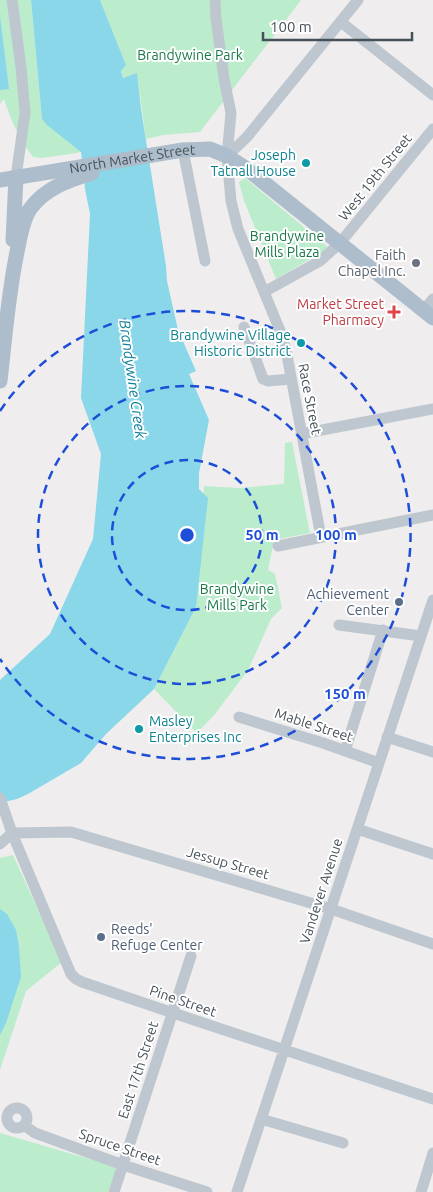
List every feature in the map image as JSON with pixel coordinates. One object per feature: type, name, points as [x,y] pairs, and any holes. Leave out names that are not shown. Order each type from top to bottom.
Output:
[{"type":"main road","name":"North Market Street","points":[[0,180],[34,175],[70,174],[183,150],[210,149],[227,156],[260,179],[340,243],[430,309]]},
{"type":"main road","points":[[0,381],[3,326],[21,233],[30,209],[43,195],[60,184],[70,174]]},
{"type":"main road","points":[[14,269],[13,220],[16,177]]},
{"type":"street","points":[[12,0],[25,113],[16,177]]},
{"type":"street","name":"Race Street","points":[[215,0],[222,61],[231,113],[227,156],[231,201],[238,229],[281,333],[321,537]]},
{"type":"street","points":[[227,156],[247,137],[358,0]]},
{"type":"street","points":[[340,22],[433,95]]},
{"type":"street","name":"West 19th Street","points":[[264,292],[320,261],[340,243],[433,129]]},
{"type":"street","points":[[183,150],[204,261]]},
{"type":"street","points":[[244,327],[263,378],[268,381],[291,378]]},
{"type":"street","points":[[301,434],[433,409]]},
{"type":"street","points":[[278,546],[433,515]]},
{"type":"street","name":"Vandever Avenue","points":[[238,1192],[433,600]]},
{"type":"street","points":[[339,625],[421,636]]},
{"type":"street","points":[[345,750],[383,630]]},
{"type":"street","name":"Mable Street","points":[[239,717],[345,750],[379,763]]},
{"type":"street","points":[[387,736],[433,752]]},
{"type":"street","name":"Pine Street","points":[[0,798],[12,834],[71,974],[76,979],[172,1013],[433,1099]]},
{"type":"street","points":[[357,829],[433,854]]},
{"type":"street","name":"Jessup Street","points":[[12,834],[71,832],[331,909],[433,944]]},
{"type":"street","points":[[0,844],[12,834]]},
{"type":"street","name":"East 17th Street","points":[[114,1192],[190,956]]},
{"type":"street","points":[[261,1119],[344,1144]]},
{"type":"street","name":"Spruce Street","points":[[25,1126],[35,1134],[207,1192]]},
{"type":"street","points":[[421,1192],[433,1153]]},
{"type":"green space","points":[[0,0],[31,0],[42,119],[81,151],[42,158],[33,157],[16,130],[4,99],[0,104]]},
{"type":"green space","name":"Brandywine Park","points":[[100,0],[301,0],[200,132],[163,135],[146,139],[137,74],[123,78],[121,70],[126,65]]},
{"type":"green space","name":"Brandywine Mills Plaza","points":[[245,178],[329,248],[276,279],[244,201],[239,182]]},
{"type":"green space","name":"Brandywine Mills Park","points":[[292,442],[310,533],[274,540],[268,570],[275,574],[282,608],[271,619],[248,670],[215,714],[197,733],[154,689],[193,613],[197,597],[204,486],[240,488],[284,484],[285,443]]},
{"type":"green space","points":[[13,855],[62,962],[26,991],[0,1070],[0,858]]},
{"type":"green space","points":[[0,1133],[117,1167],[108,1192],[0,1192]]},
{"type":"water","name":"Brandywine Creek","points":[[31,0],[100,0],[126,65],[121,71],[123,78],[137,73],[167,281],[178,330],[196,371],[189,374],[209,420],[199,473],[199,489],[208,498],[196,607],[154,689],[106,734],[81,763],[28,794],[0,803],[0,680],[50,634],[93,539],[101,454],[81,398],[90,214],[81,152],[42,119]]},
{"type":"water","points":[[0,16],[9,89],[0,90]]},
{"type":"water","points":[[0,909],[7,914],[16,930],[21,977],[6,1023],[0,1035]]},
{"type":"place","name":"Joseph Tatnall House","points":[[306,163]]},
{"type":"place","name":"Faith Chapel Inc.","points":[[416,263]]},
{"type":"place","name":"Market Street Pharmacy","points":[[394,312]]},
{"type":"place","name":"Brandywine Village Historic District","points":[[301,343]]},
{"type":"place","name":"Achievement Center","points":[[399,602]]},
{"type":"place","name":"Masley Enterprises Inc","points":[[139,729]]},
{"type":"place","name":"Reeds' Refuge Center","points":[[101,937]]}]
